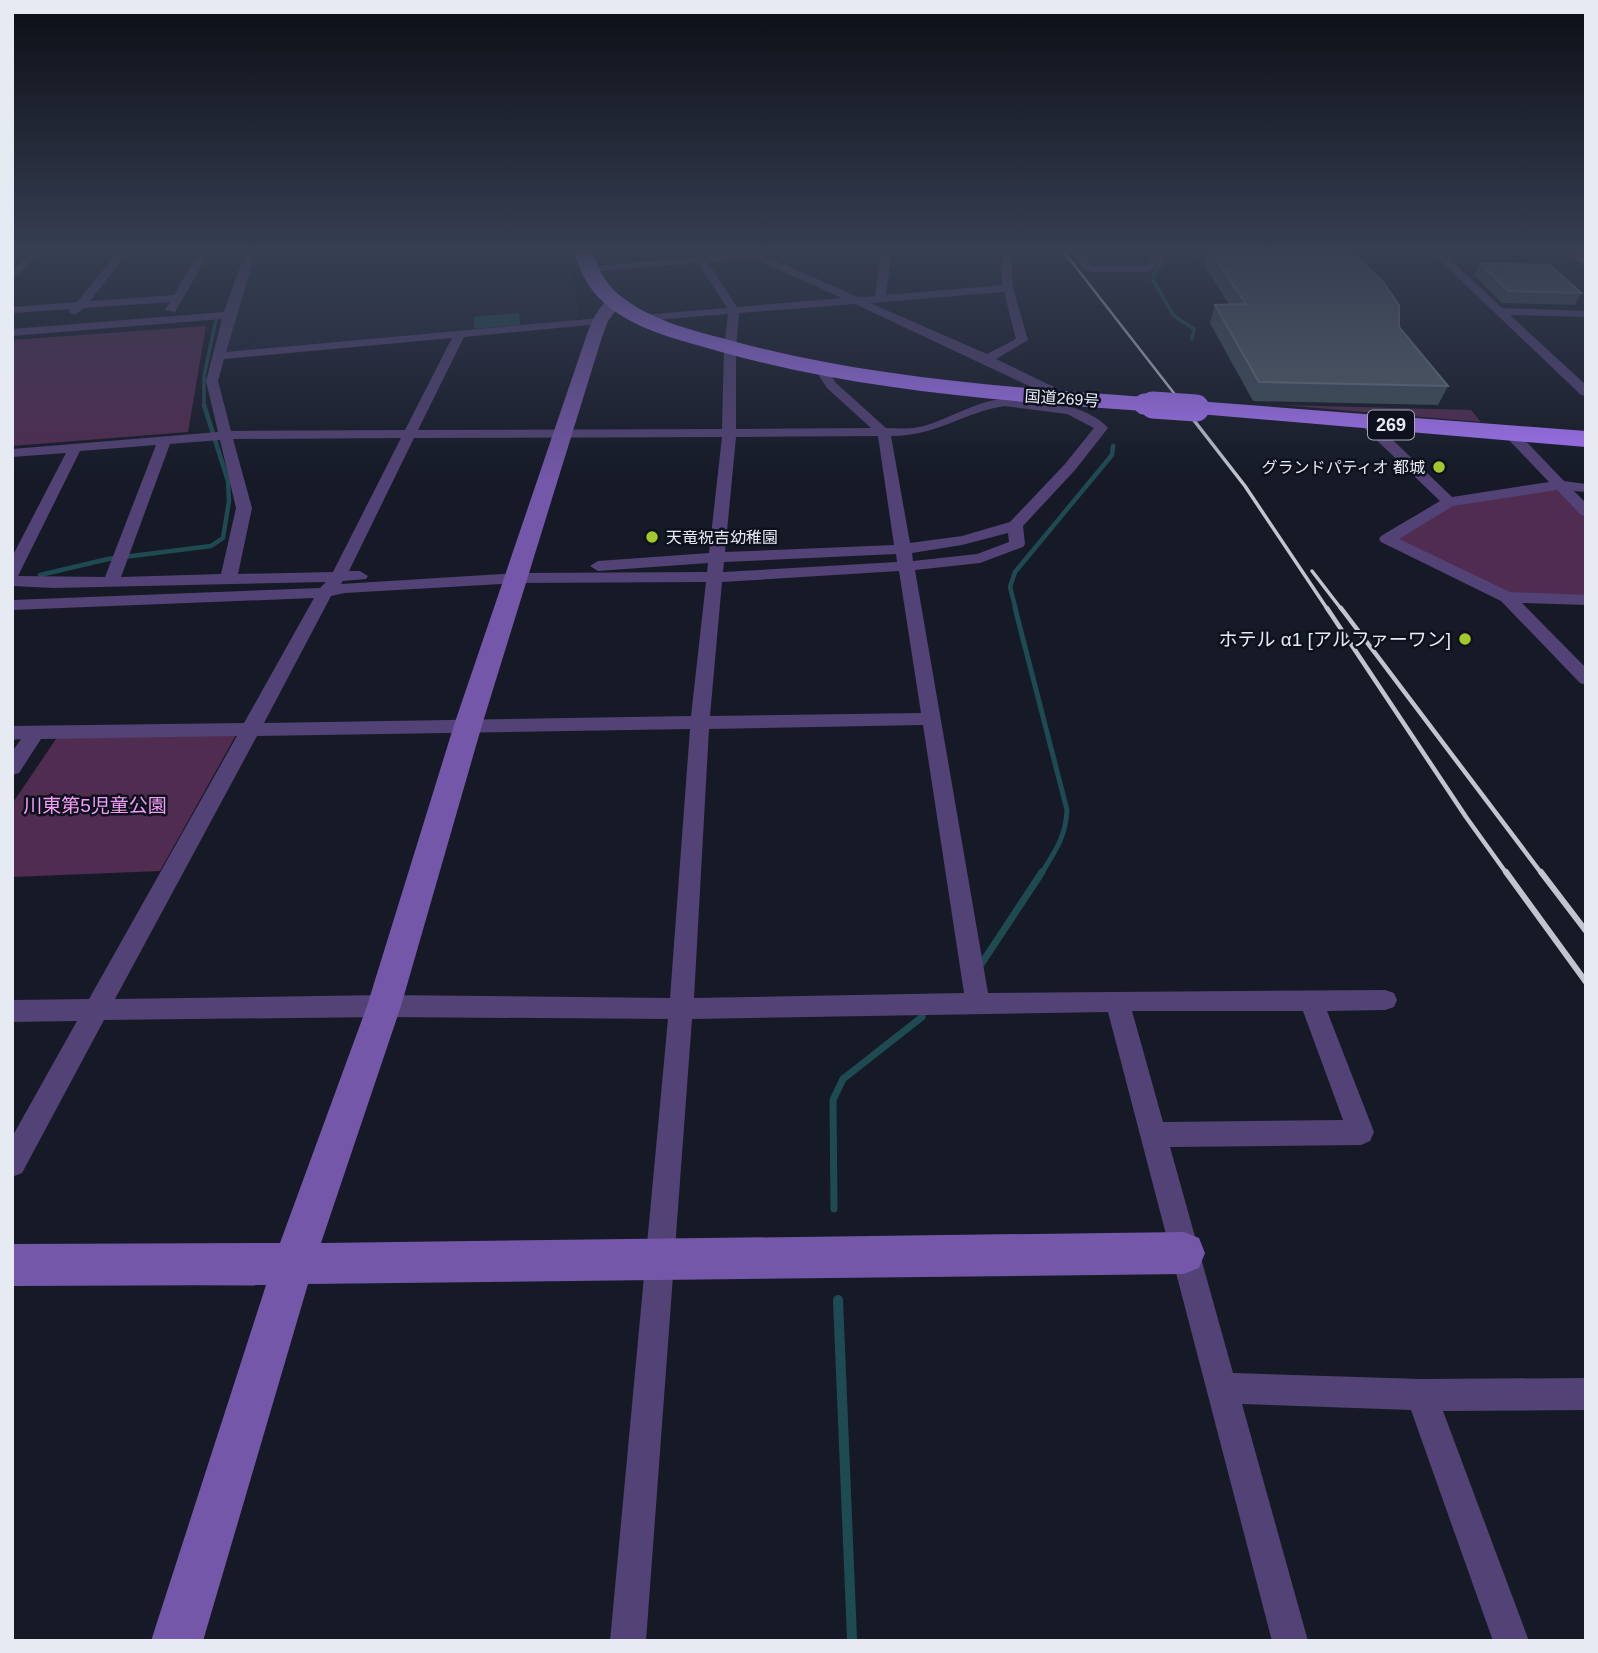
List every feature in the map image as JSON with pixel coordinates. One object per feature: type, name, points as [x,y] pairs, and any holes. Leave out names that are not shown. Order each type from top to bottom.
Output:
[{"type":"highway","name":"国道269号","points":[[663,325],[730,348],[822,371],[906,384],[1586,439]]},
{"type":"street","points":[[61,329],[64,325]]},
{"type":"street","points":[[12,333],[111,325]]},
{"type":"street","points":[[226,325],[212,381],[244,508],[229,577]]},
{"type":"street","points":[[217,356],[558,325]]},
{"type":"street","points":[[177,1641],[293,1265],[384,1006],[468,725],[599,325]]},
{"type":"street","points":[[628,1641],[681,1009],[700,721],[729,434],[732,325]]},
{"type":"street","points":[[912,325],[1049,390]]},
{"type":"street","points":[[987,359],[1022,340],[1018,325]]},
{"type":"street","points":[[1514,325],[1586,392]]},
{"type":"street","points":[[12,1164],[332,584],[459,335]]},
{"type":"street","points":[[822,371],[831,385],[884,433],[978,1006]]},
{"type":"street","points":[[12,453],[227,435],[884,433],[933,429],[992,403],[1050,407],[1080,413],[1096,421],[1101,428],[1070,467],[1015,525],[994,534],[905,558],[519,575],[379,586],[229,577],[111,582],[12,581]]},
{"type":"street","points":[[1367,423],[1448,502]]},
{"type":"street","points":[[1511,434],[1586,512]]},
{"type":"street","points":[[111,582],[165,440]]},
{"type":"street","points":[[12,573],[75,448]]},
{"type":"street","points":[[1586,488],[1560,485],[1448,502],[1387,539],[1507,597],[1586,679]]},
{"type":"street","points":[[12,606],[332,584]]},
{"type":"street","points":[[1507,597],[1586,600]]},
{"type":"street","points":[[12,733],[929,719]]},
{"type":"street","points":[[12,768],[34,734]]},
{"type":"street","points":[[1152,1135],[1361,1132],[1311,1000]]},
{"type":"street","points":[[12,1011],[384,1006],[681,1009],[978,1006],[1117,1001],[1385,1000]]},
{"type":"street","points":[[1117,1001],[1290,1641]]},
{"type":"street","points":[[12,1265],[293,1265],[660,1257],[1184,1253]]},
{"type":"street","points":[[1222,1388],[1420,1395],[1586,1394]]},
{"type":"street","points":[[1420,1395],[1511,1641]]},
{"type":"shaded area","points":[[233,325],[543,325],[223,353]]},
{"type":"shaded area","points":[[474,325],[518,325],[474,329]]},
{"type":"green space","points":[[206,326],[188,432],[12,446],[12,340]]},
{"type":"green space","points":[[1282,405],[1471,410],[1481,422]]},
{"type":"green space","points":[[1560,485],[1586,512],[1586,600],[1507,597],[1387,539],[1449,502]]},
{"type":"green space","name":"川東第5児童公園","points":[[236,735],[160,871],[12,877],[12,804],[58,736]]},
{"type":"building","points":[[1227,325],[1399,325],[1448,386],[1259,382]]},
{"type":"waterway","points":[[204,405],[204,376],[215,325]]},
{"type":"waterway","points":[[1188,325],[1194,329],[1192,339]]},
{"type":"waterway","points":[[40,575],[108,559],[211,546],[223,538],[229,501],[228,481],[204,405]]},
{"type":"waterway","points":[[1016,610],[1010,587],[1015,572],[1112,455],[1113,446]]},
{"type":"waterway","points":[[1015,608],[1067,810],[1062,836],[1041,874]]},
{"type":"waterway","points":[[982,963],[1042,872]]},
{"type":"waterway","points":[[834,1209],[833,1100],[843,1079],[922,1017]]},
{"type":"waterway","points":[[838,1300],[852,1639]]},
{"type":"railway","points":[[1121,325],[1184,406]]},
{"type":"railway","points":[[1182,405],[1245,486],[1328,610]]},
{"type":"railway","points":[[1312,571],[1342,610]]},
{"type":"railway","points":[[1327,608],[1507,874]]},
{"type":"railway","points":[[1341,608],[1542,874]]},
{"type":"railway","points":[[1506,872],[1586,982]]},
{"type":"railway","points":[[1541,872],[1586,931]]},
{"type":"place","name":"グランドパティオ 都城","points":[[1439,467]]},
{"type":"place","name":"天竜祝吉幼稚園","points":[[652,537]]},
{"type":"place","name":"ホテル α1 [アルファーワン]","points":[[1465,639]]}]
